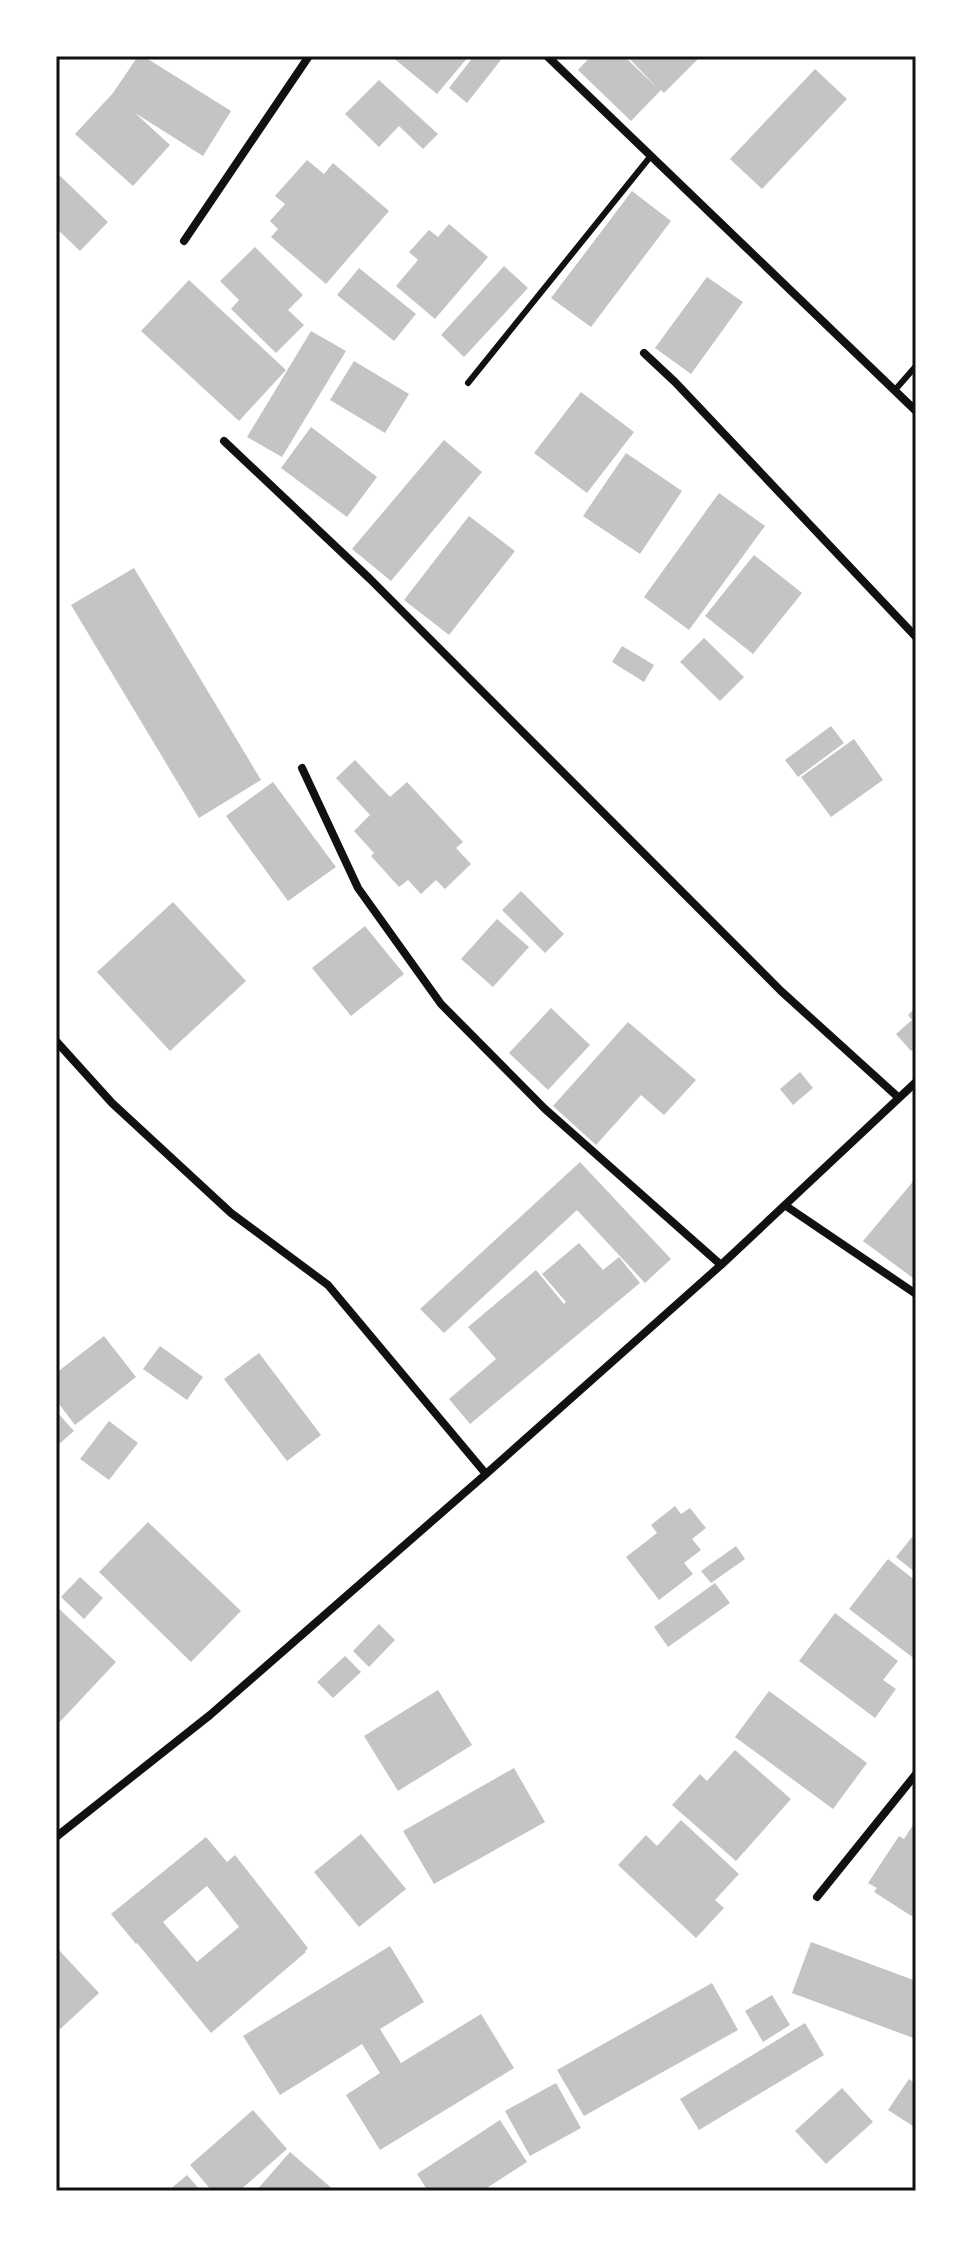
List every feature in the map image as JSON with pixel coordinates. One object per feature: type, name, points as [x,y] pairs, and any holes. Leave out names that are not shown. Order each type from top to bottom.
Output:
[{"type":"street","points":[[184,241],[309,56]]},
{"type":"street","points":[[547,56],[916,411]]},
{"type":"street","points":[[644,353],[916,637]]},
{"type":"street","points":[[224,441],[370,579],[781,991],[899,1098]]},
{"type":"street","points":[[302,768],[358,888],[441,1004],[545,1109],[721,1265]]},
{"type":"street","points":[[56,1041],[112,1103],[231,1213],[328,1285],[486,1474]]},
{"type":"street","points":[[56,1837],[210,1715],[486,1474],[786,1206],[916,1082]]},
{"type":"street","points":[[786,1206],[916,1294]]},
{"type":"street","points":[[817,1897],[916,1774]]},
{"type":"lane","points":[[468,383],[650,157]]},
{"type":"lane","points":[[895,390],[916,366]]},
{"type":"building","points":[[138,56],[143,56],[231,111],[203,156],[135,113],[170,145],[133,186],[75,134],[113,93]]},
{"type":"building","points":[[391,56],[469,56],[437,94]]},
{"type":"building","points":[[474,56],[504,56],[467,103],[449,88]]},
{"type":"building","points":[[591,56],[624,56],[657,88],[627,56],[701,56],[631,121],[578,70]]},
{"type":"building","points":[[815,69],[847,99],[762,189],[730,159]]},
{"type":"building","points":[[379,80],[438,134],[423,149],[399,126],[379,147],[345,114]]},
{"type":"building","points":[[307,160],[324,174],[333,163],[389,211],[326,284],[271,237],[278,229],[270,221],[285,204],[275,196]]},
{"type":"building","points":[[56,172],[108,222],[80,251],[56,228]]},
{"type":"building","points":[[632,191],[671,221],[591,327],[551,298]]},
{"type":"building","points":[[449,224],[488,257],[435,319],[396,286],[418,260],[409,252],[429,230],[438,237]]},
{"type":"building","points":[[255,247],[303,295],[288,310],[304,325],[276,353],[231,309],[239,300],[220,281]]},
{"type":"building","points":[[504,266],[528,288],[464,357],[441,335]]},
{"type":"building","points":[[359,268],[416,314],[394,341],[337,295]]},
{"type":"building","points":[[707,277],[743,302],[691,374],[655,348]]},
{"type":"building","points":[[189,280],[286,370],[239,421],[141,331]]},
{"type":"building","points":[[311,331],[346,351],[282,457],[247,437]]},
{"type":"building","points":[[354,361],[409,394],[385,433],[330,400]]},
{"type":"building","points":[[581,392],[634,432],[587,493],[534,453]]},
{"type":"building","points":[[311,427],[377,477],[347,517],[281,468]]},
{"type":"building","points":[[444,440],[482,472],[391,581],[352,549]]},
{"type":"building","points":[[626,453],[682,491],[640,554],[583,516]]},
{"type":"building","points":[[719,493],[765,526],[689,630],[644,597]]},
{"type":"building","points":[[469,516],[515,551],[449,635],[404,600]]},
{"type":"building","points":[[754,555],[802,593],[753,654],[705,616]]},
{"type":"building","points":[[134,568],[261,780],[199,818],[71,605]]},
{"type":"building","points":[[704,638],[744,677],[720,701],[680,662]]},
{"type":"building","points":[[622,646],[654,665],[644,682],[612,662]]},
{"type":"building","points":[[831,726],[844,743],[798,777],[785,760]]},
{"type":"building","points":[[854,739],[883,780],[831,817],[801,777]]},
{"type":"building","points":[[355,760],[390,797],[407,782],[463,842],[456,848],[471,864],[445,889],[436,880],[421,894],[408,880],[399,887],[371,856],[374,853],[354,831],[370,815],[336,778]]},
{"type":"building","points":[[273,782],[336,867],[288,901],[226,816]]},
{"type":"building","points":[[521,891],[564,934],[545,953],[502,910]]},
{"type":"building","points":[[173,902],[246,981],[170,1051],[97,972]]},
{"type":"building","points":[[497,919],[529,947],[493,987],[461,959]]},
{"type":"building","points":[[365,926],[404,974],[351,1016],[312,968]]},
{"type":"building","points":[[916,1007],[916,1047],[911,1051],[896,1034],[912,1020],[908,1015]]},
{"type":"building","points":[[551,1008],[590,1045],[548,1090],[509,1053]]},
{"type":"building","points":[[628,1022],[696,1080],[664,1115],[641,1095],[596,1145],[553,1106]]},
{"type":"building","points":[[800,1072],[813,1088],[793,1105],[780,1089]]},
{"type":"building","points":[[580,1162],[671,1259],[645,1283],[577,1210],[444,1333],[420,1309]]},
{"type":"building","points":[[916,1178],[916,1275],[913,1278],[863,1241]]},
{"type":"building","points":[[579,1243],[603,1270],[619,1257],[640,1283],[470,1424],[449,1399],[496,1359],[468,1327],[536,1270],[564,1304],[566,1302],[542,1274]]},
{"type":"building","points":[[104,1336],[136,1377],[75,1425],[56,1400],[56,1373]]},
{"type":"building","points":[[160,1346],[203,1377],[187,1400],[143,1369]]},
{"type":"building","points":[[259,1353],[321,1435],[287,1461],[224,1379]]},
{"type":"building","points":[[56,1411],[74,1431],[58,1445],[56,1443]]},
{"type":"building","points":[[109,1421],[138,1443],[109,1480],[80,1459]]},
{"type":"building","points":[[675,1506],[681,1514],[690,1508],[706,1528],[692,1539],[701,1550],[684,1563],[693,1574],[659,1600],[626,1557],[657,1533],[651,1525]]},
{"type":"building","points":[[148,1522],[241,1611],[191,1662],[99,1572]]},
{"type":"building","points":[[912,1537],[916,1537],[916,1573],[896,1557]]},
{"type":"building","points":[[736,1546],[745,1559],[711,1583],[701,1571]]},
{"type":"building","points":[[888,1559],[916,1581],[916,1660],[849,1609]]},
{"type":"building","points":[[80,1577],[103,1598],[84,1619],[61,1597]]},
{"type":"building","points":[[715,1583],[730,1603],[668,1647],[654,1627]]},
{"type":"building","points":[[56,1606],[116,1662],[56,1726]]},
{"type":"building","points":[[835,1613],[898,1661],[883,1680],[896,1689],[875,1718],[799,1661]]},
{"type":"building","points":[[379,1624],[395,1640],[369,1667],[353,1651]]},
{"type":"building","points":[[345,1656],[361,1672],[333,1698],[317,1682]]},
{"type":"building","points":[[438,1690],[472,1745],[398,1791],[364,1736]]},
{"type":"building","points":[[769,1691],[867,1763],[833,1809],[735,1737]]},
{"type":"building","points":[[735,1750],[791,1799],[736,1861],[672,1805],[700,1774],[707,1781]]},
{"type":"building","points":[[514,1768],[545,1822],[434,1884],[403,1831]]},
{"type":"building","points":[[681,1820],[739,1874],[715,1900],[724,1908],[696,1938],[618,1865],[646,1835],[657,1846]]},
{"type":"building","points":[[916,1820],[916,1913],[913,1917],[874,1892],[877,1888],[868,1883],[899,1836],[904,1839]]},
{"type":"building","points":[[361,1834],[406,1889],[359,1927],[314,1872]]},
{"type":"building","points":[[206,1837],[227,1862],[235,1855],[308,1948],[211,2033],[111,1914]],"holes":[[[207,1886],[239,1927],[197,1962],[163,1922]]]},
{"type":"building","points":[[811,1942],[916,1981],[916,2039],[792,1993]]},
{"type":"building","points":[[390,1946],[424,2002],[380,2029],[401,2063],[481,2014],[514,2068],[380,2150],[346,2095],[380,2073],[362,2044],[280,2095],[243,2036]]},
{"type":"building","points":[[56,1947],[99,1993],[56,2033]]},
{"type":"building","points":[[712,1983],[738,2030],[584,2116],[557,2070]]},
{"type":"building","points":[[772,1995],[790,2025],[763,2042],[745,2011]]},
{"type":"building","points":[[805,2023],[824,2055],[699,2130],[680,2099]]},
{"type":"building","points":[[909,2079],[916,2084],[916,2128],[888,2110]]},
{"type":"building","points":[[556,2083],[581,2128],[530,2156],[505,2111]]},
{"type":"building","points":[[842,2088],[873,2122],[826,2164],[795,2131]]},
{"type":"building","points":[[253,2110],[287,2149],[239,2191],[212,2191],[190,2165]]},
{"type":"building","points":[[500,2120],[527,2162],[482,2191],[428,2191],[417,2174]]},
{"type":"building","points":[[290,2152],[335,2191],[256,2191]]},
{"type":"building","points":[[187,2175],[201,2191],[168,2191]]}]
